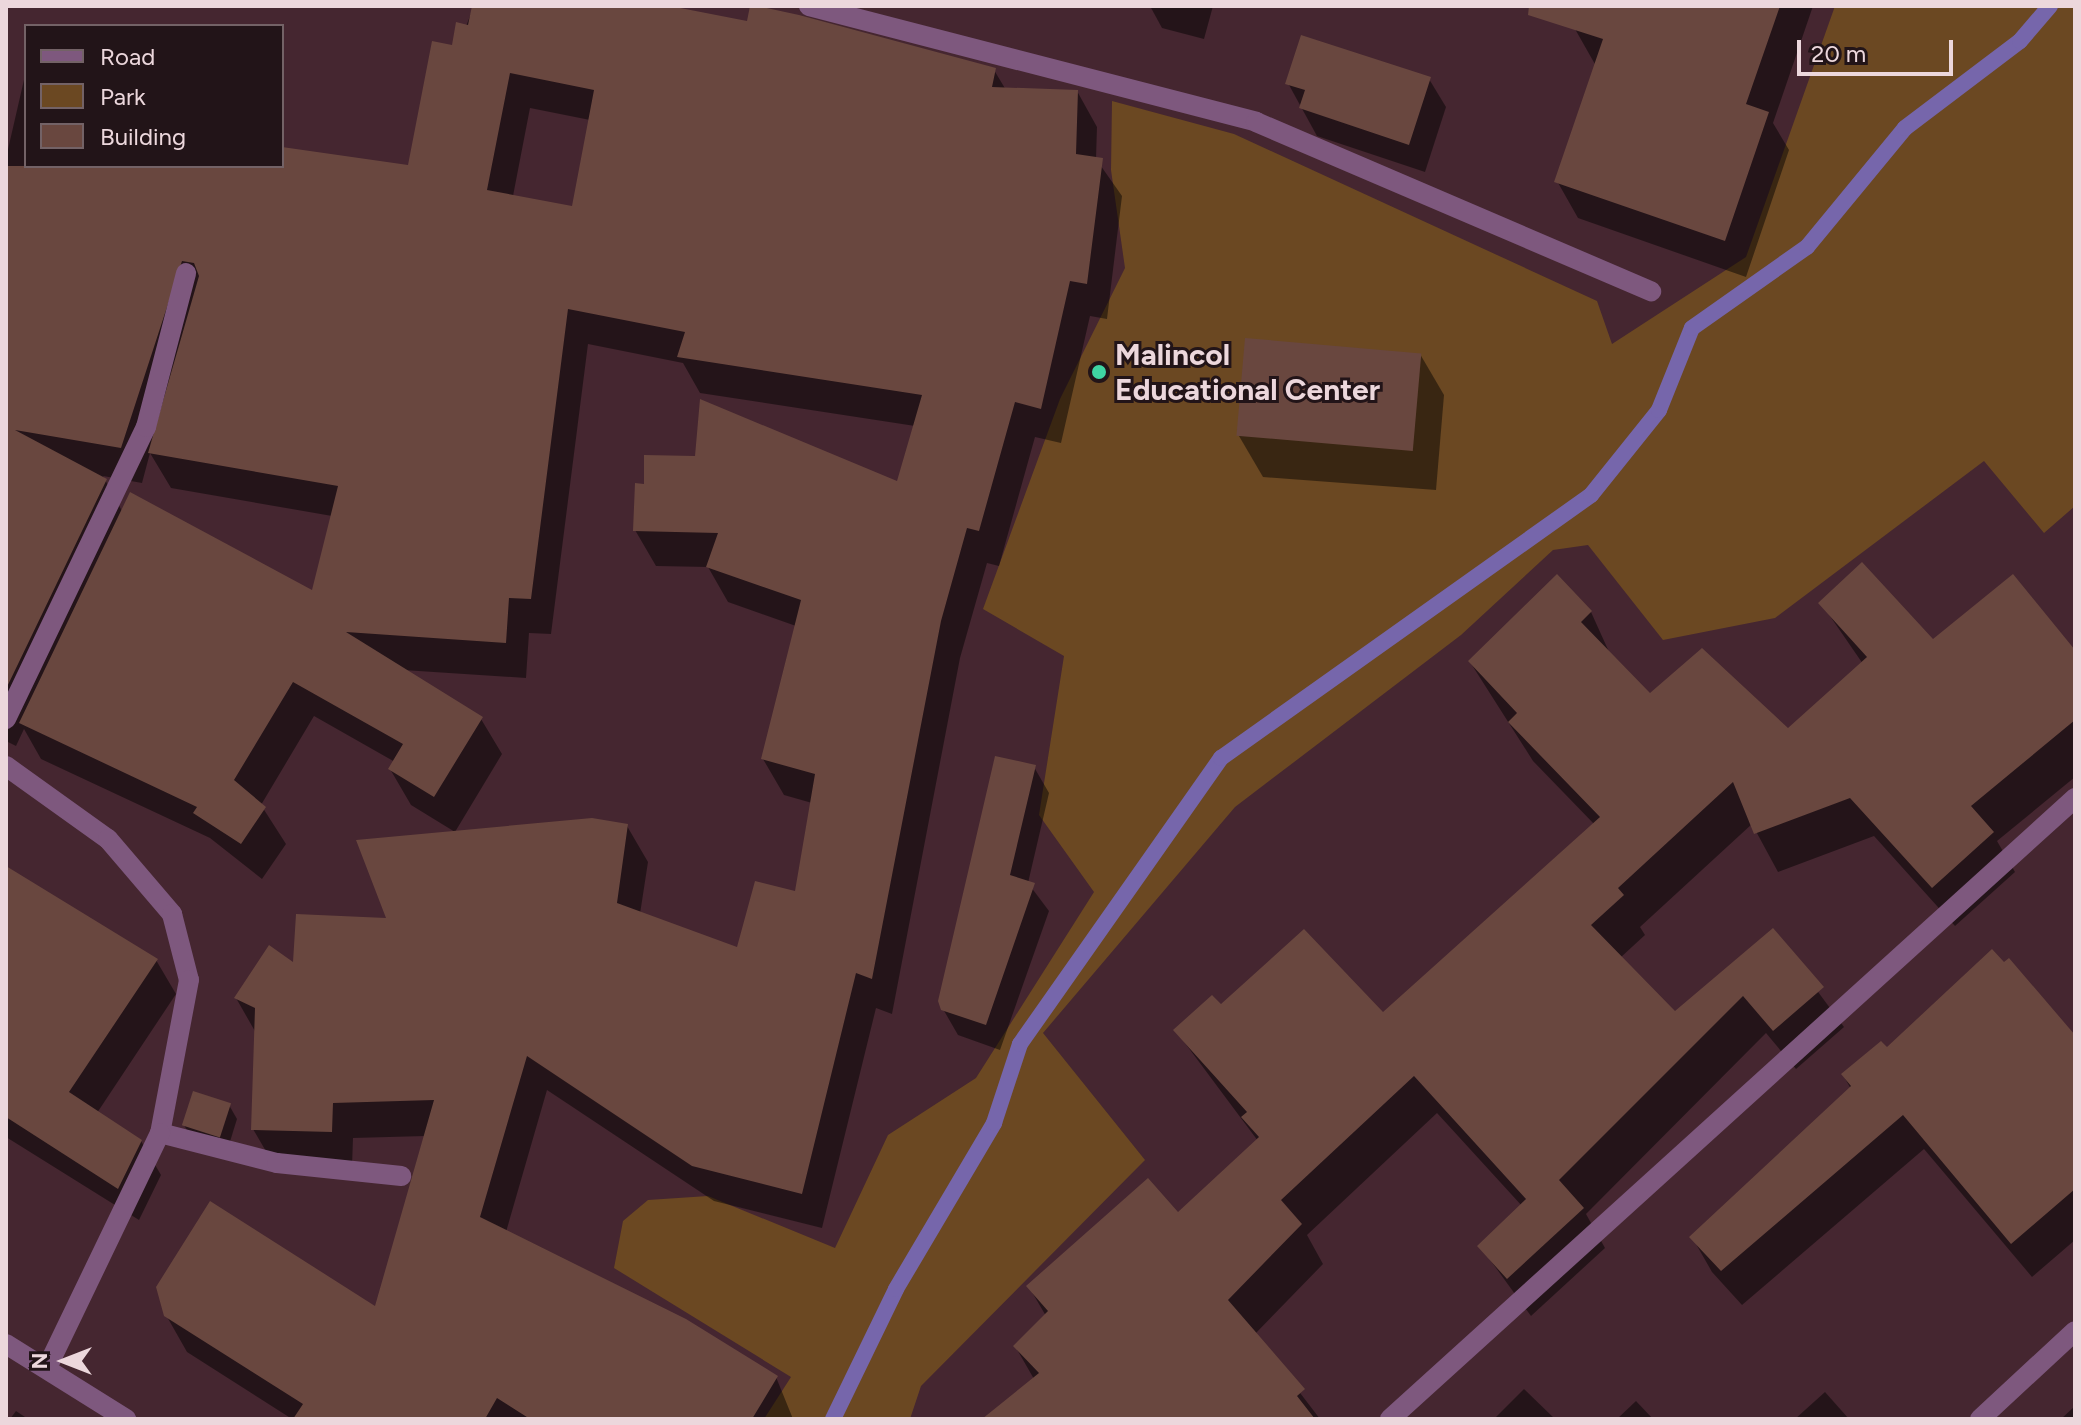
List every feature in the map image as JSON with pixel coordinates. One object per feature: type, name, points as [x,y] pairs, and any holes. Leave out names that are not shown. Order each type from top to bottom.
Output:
[{"type":"street","points":[[809,6],[1256,122],[1651,291]]},
{"type":"street","points":[[6,719],[146,427],[186,273]]},
{"type":"street","points":[[6,766],[108,839],[172,914],[189,980],[160,1133],[47,1368]]},
{"type":"street","points":[[1390,1419],[2075,798]]},
{"type":"street","points":[[160,1133],[277,1163],[401,1176]]},
{"type":"street","points":[[1980,1419],[2075,1331]]},
{"type":"street","points":[[6,1344],[123,1418]]},
{"type":"green space","points":[[1835,6],[2075,6],[2075,506],[2044,533],[1984,461],[1775,618],[1663,640],[1588,545],[1553,550],[1461,635],[1235,807],[1043,1033],[1145,1160],[921,1386],[910,1419],[764,1419],[791,1377],[614,1268],[623,1221],[648,1200],[708,1196],[835,1248],[888,1135],[976,1078],[1094,892],[1039,815],[1064,656],[983,609],[1060,399],[1125,268],[1111,170],[1112,101],[1234,134],[1597,301],[1612,344],[1746,257]]},
{"type":"building","points":[[472,6],[670,6],[747,21],[750,6],[758,6],[996,68],[992,87],[1078,90],[1076,154],[1103,158],[1087,284],[1070,281],[1041,409],[1015,402],[979,531],[967,528],[941,621],[872,979],[856,973],[802,1194],[692,1166],[527,1056],[480,1217],[686,1319],[778,1376],[752,1419],[530,1419],[497,1398],[485,1419],[293,1419],[303,1404],[164,1316],[156,1287],[210,1201],[375,1306],[434,1100],[333,1103],[332,1132],[251,1130],[255,1008],[234,998],[269,945],[293,962],[296,914],[386,918],[356,840],[592,818],[628,824],[617,903],[737,947],[755,881],[795,891],[815,774],[761,759],[801,600],[706,567],[718,533],[633,531],[635,483],[644,484],[644,455],[695,456],[700,399],[897,481],[922,395],[677,357],[685,332],[568,309],[531,599],[509,598],[506,643],[346,632],[483,717],[434,797],[388,769],[403,744],[293,682],[234,780],[266,807],[241,844],[193,813],[197,807],[19,723],[130,492],[312,590],[338,486],[148,453],[199,276],[194,263],[182,261],[121,448],[15,430],[107,479],[6,689],[6,166],[284,168],[284,147],[408,165],[432,41],[452,45],[456,22],[468,25]],"holes":[[[510,73],[594,90],[572,206],[487,190]]]},
{"type":"building","points":[[1529,6],[1780,6],[1746,104],[1769,112],[1725,241],[1554,182],[1603,39],[1528,15]]},
{"type":"building","points":[[1301,35],[1431,77],[1409,145],[1299,108],[1305,90],[1285,84]]},
{"type":"building","points":[[1245,338],[1421,353],[1413,451],[1236,436]]},
{"type":"building","points":[[1862,562],[1933,639],[2013,574],[2075,650],[2075,720],[1971,806],[1994,832],[1932,888],[1850,798],[1754,834],[1733,782],[1618,888],[1624,895],[1591,925],[1675,1011],[1773,928],[1824,987],[1773,1031],[1743,996],[1559,1180],[1584,1208],[1507,1279],[1477,1246],[1526,1199],[1414,1076],[1281,1200],[1302,1224],[1228,1300],[1305,1389],[1297,1396],[1315,1419],[982,1419],[1039,1373],[1013,1346],[1048,1311],[1026,1286],[1148,1178],[1178,1212],[1259,1137],[1241,1117],[1247,1112],[1173,1030],[1212,995],[1221,1004],[1304,929],[1383,1012],[1600,817],[1508,722],[1517,713],[1468,661],[1557,574],[1592,611],[1581,622],[1650,693],[1702,648],[1788,728],[1867,657],[1818,603]]},
{"type":"building","points":[[995,756],[1036,765],[1010,875],[1035,883],[986,1025],[941,1010],[938,1001]]},
{"type":"building","points":[[6,866],[158,959],[69,1092],[142,1140],[118,1189],[6,1117]]},
{"type":"building","points":[[1992,949],[2004,962],[2009,958],[2075,1035],[2075,1189],[2011,1244],[1903,1115],[1721,1271],[1689,1237],[1851,1086],[1841,1074],[1881,1041],[1887,1047]]},
{"type":"building","points":[[193,1091],[231,1103],[220,1138],[182,1125]]},
{"type":"waterway","points":[[833,1419],[896,1289],[994,1123],[1020,1044],[1221,758],[1591,495],[1659,410],[1692,328],[1807,247],[1905,128],[2020,41],[2050,6]]},
{"type":"place","name":"Malincol Educational Center","points":[[1099,372]]}]
